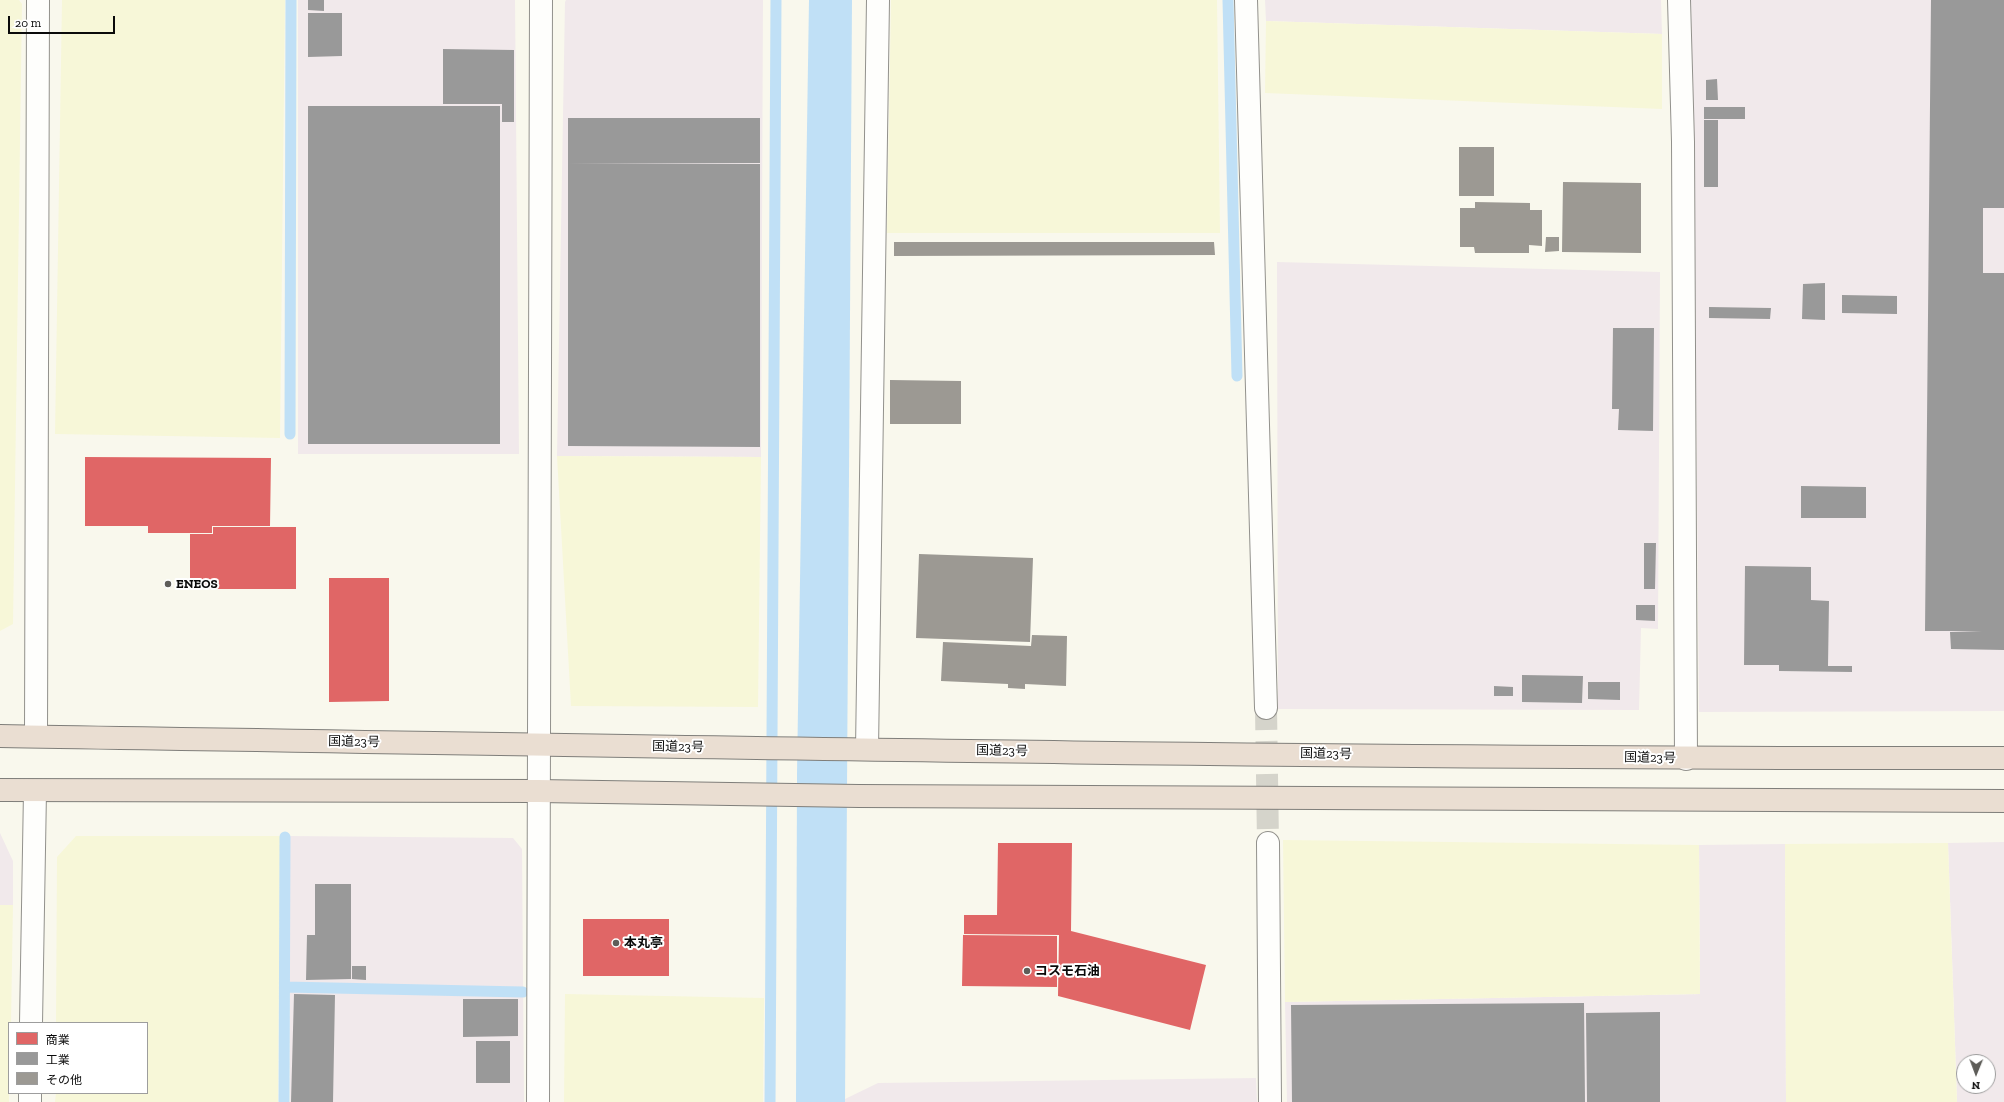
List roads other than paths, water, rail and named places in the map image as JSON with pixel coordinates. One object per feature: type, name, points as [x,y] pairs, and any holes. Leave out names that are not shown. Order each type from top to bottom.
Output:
[{"type":"highway","name":"国道23号","points":[[0,736],[539,746],[1686,758],[2004,758]]},
{"type":"highway","points":[[0,790],[35,792],[538,791],[859,796],[2004,801]]},
{"type":"street","points":[[36,736],[38,0]]},
{"type":"street","points":[[538,1102],[541,0]]},
{"type":"street","points":[[864,749],[878,0]]},
{"type":"street","points":[[1246,0],[1266,708]]},
{"type":"street","points":[[1678,0],[1683,142],[1686,758]]},
{"type":"street","points":[[31,1022],[35,792]]},
{"type":"street","points":[[1268,843],[1270,1102]]},
{"type":"water","points":[[809,0],[852,0],[845,1102],[796,1102],[797,774]]},
{"type":"waterway","points":[[290,434],[291,0]]},
{"type":"waterway","points":[[770,1102],[776,0]]},
{"type":"waterway","points":[[1228,0],[1237,376]]},
{"type":"waterway","points":[[284,1102],[285,837]]},
{"type":"waterway","points":[[285,987],[523,992]]},
{"type":"tunnel","points":[[1266,708],[1268,843]]},
{"type":"place","name":"ENEOS","points":[[168,584]]},
{"type":"place","name":"本丸亭","points":[[616,943]]},
{"type":"place","name":"コスモ石油","points":[[1027,971]]}]
